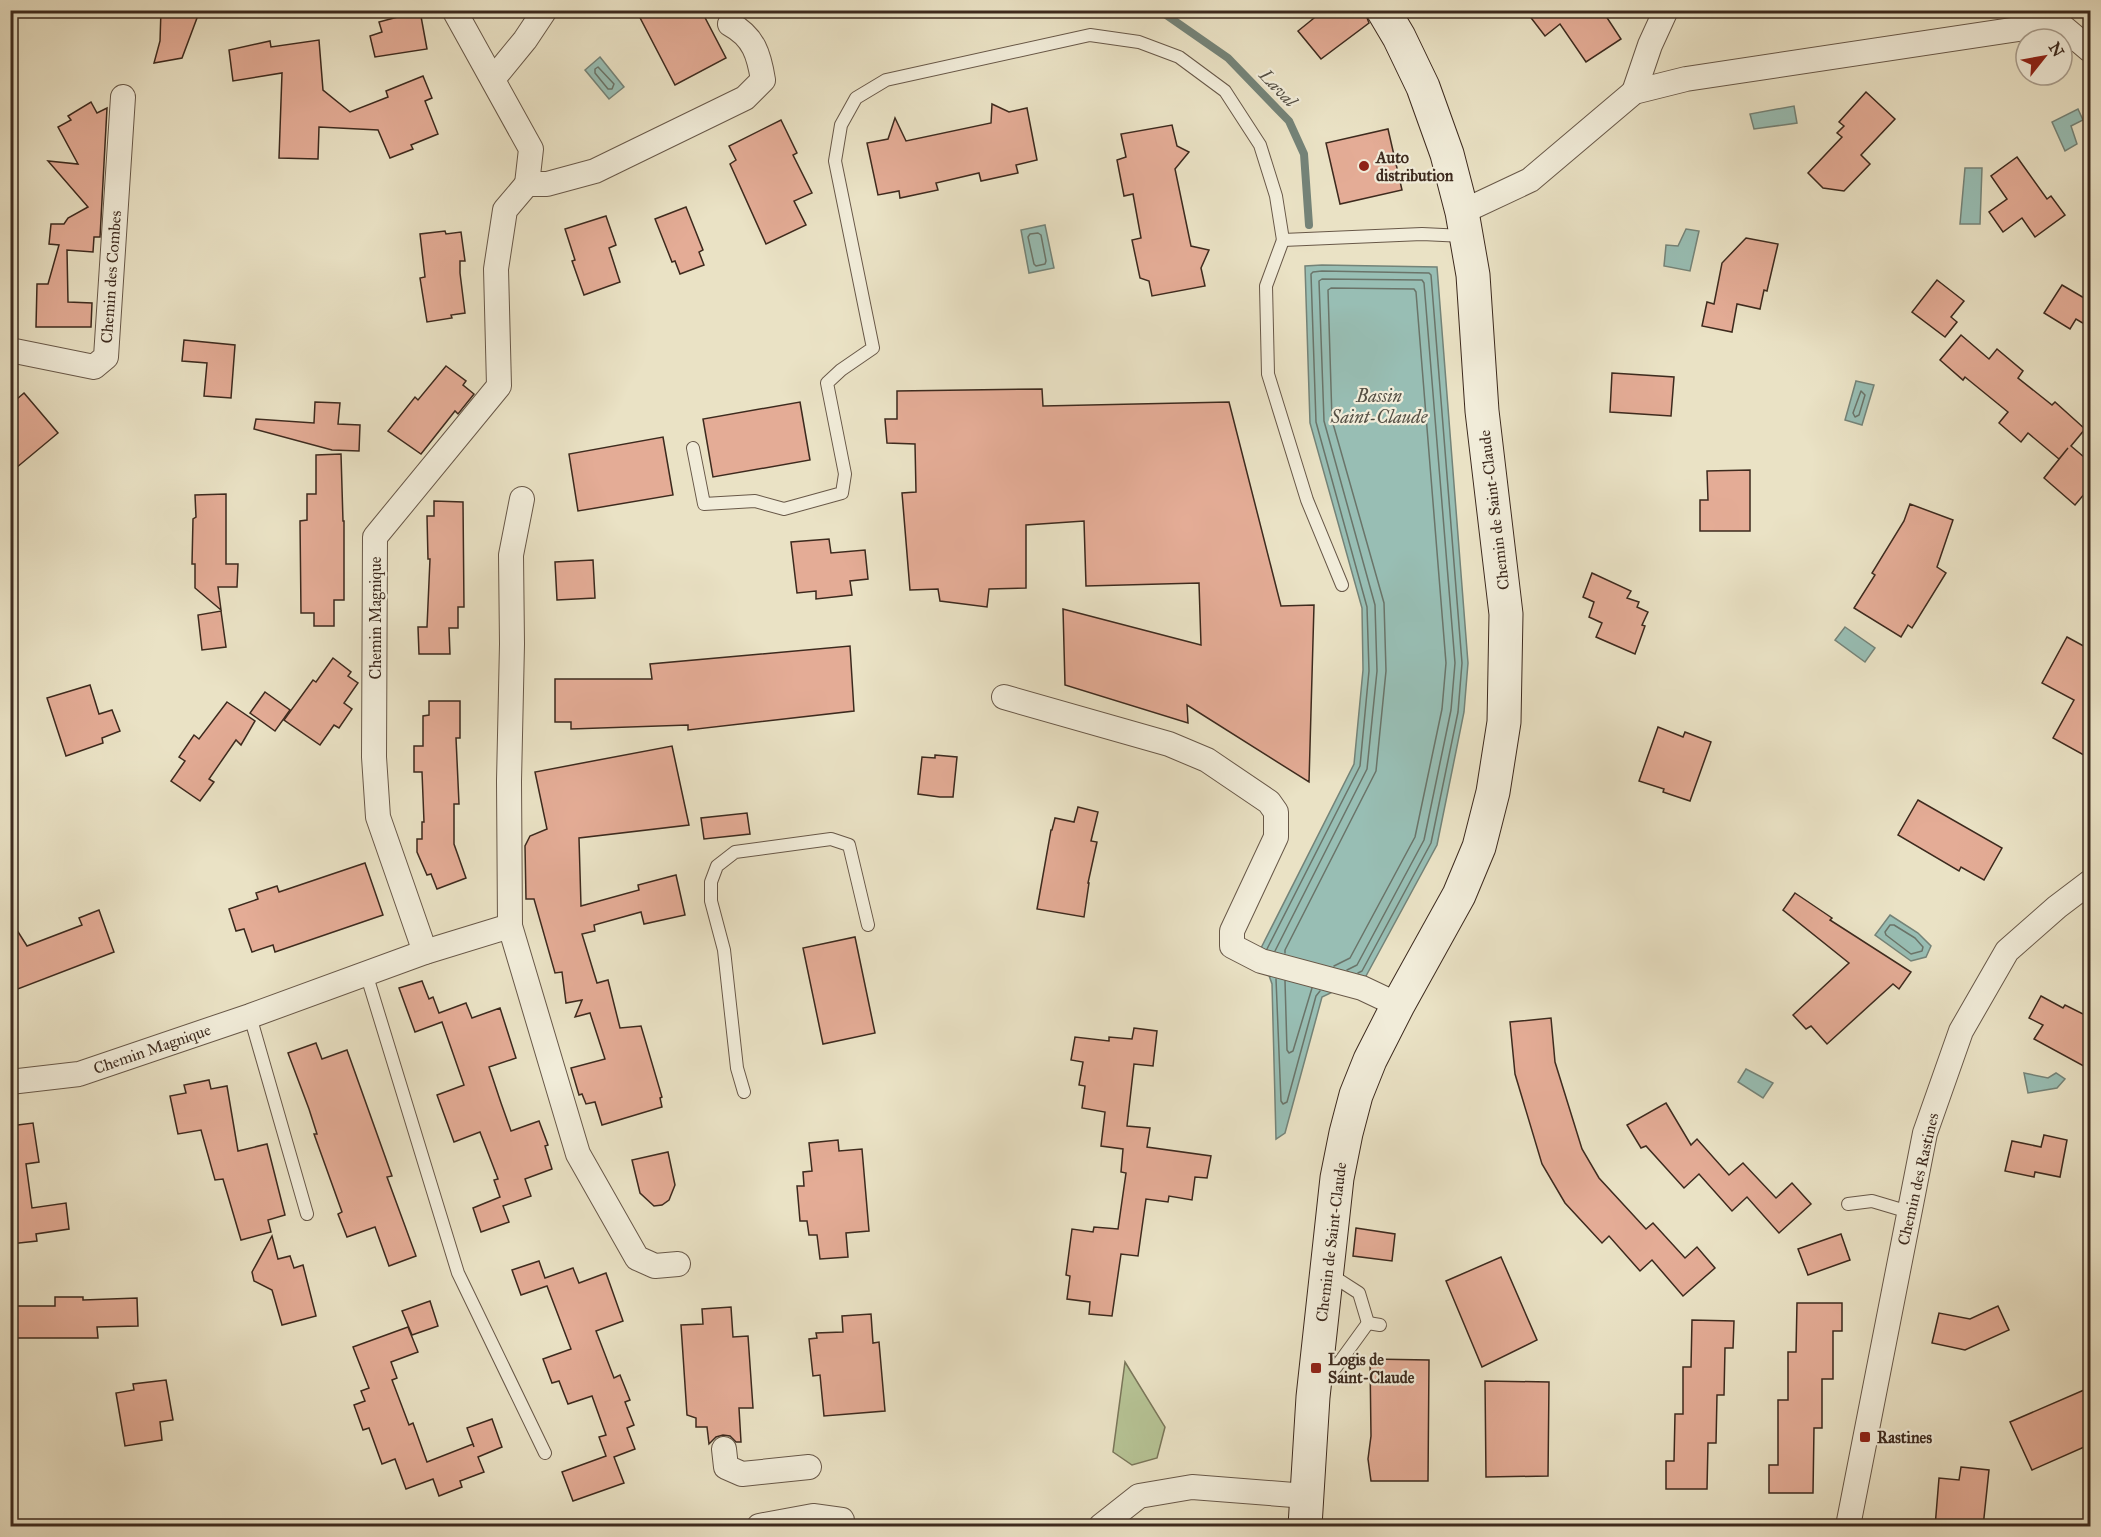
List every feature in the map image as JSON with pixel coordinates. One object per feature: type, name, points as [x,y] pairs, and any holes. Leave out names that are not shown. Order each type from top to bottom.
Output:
[{"type":"street","points":[[454,10],[531,149],[527,184],[547,184],[595,171],[745,98],[763,80],[758,53],[741,30],[730,24]]},
{"type":"street","points":[[493,80],[525,40],[545,10]]},
{"type":"street","name":"Chemin de Saint-Claude","points":[[1306,1511],[1313,1397],[1337,1178],[1346,1132],[1356,1095],[1370,1060],[1459,895],[1479,847],[1493,792],[1504,722],[1506,614],[1482,411],[1473,274],[1447,154],[1423,87],[1383,10]]},
{"type":"street","points":[[1634,92],[1664,11]]},
{"type":"street","points":[[1464,224],[1530,180],[1634,92],[1686,79],[2062,17],[2091,50]]},
{"type":"street","name":"Chemin des Combes","points":[[10,350],[94,367],[106,357],[123,97]]},
{"type":"street","name":"Chemin Magnique","points":[[425,952],[378,817],[374,757],[375,537],[499,386],[496,269],[505,210],[527,184]]},
{"type":"street","points":[[522,499],[511,555],[510,926],[578,1154],[637,1258],[655,1266],[678,1264]]},
{"type":"street","points":[[1004,697],[1169,744],[1207,760],[1269,802],[1276,812],[1276,837],[1232,931],[1232,946],[1261,961],[1362,987],[1398,1005]]},
{"type":"street","name":"Chemin des Rastines","points":[[1848,1527],[1925,1133],[1961,1031],[2007,951],[2057,907],[2091,882]]},
{"type":"street","name":"Chemin Magnique","points":[[10,1082],[79,1074],[250,1016],[425,952],[510,926]]},
{"type":"street","points":[[724,1449],[726,1467],[742,1474],[809,1467]]},
{"type":"street","points":[[1101,1527],[1139,1496],[1191,1487],[1306,1511]]},
{"type":"street","points":[[759,1527],[813,1516],[842,1520]]},
{"type":"lane","points":[[693,448],[704,504],[755,501],[784,509],[843,493],[846,474],[827,384],[840,370],[873,348],[835,161],[841,125],[856,98],[886,80],[1090,35],[1139,42],[1179,57],[1225,91],[1260,145],[1276,196],[1283,240],[1266,286],[1268,374],[1307,500],[1342,585]]},
{"type":"lane","points":[[1283,240],[1422,234],[1464,224]]},
{"type":"lane","points":[[744,1092],[737,1068],[724,950],[711,901],[711,882],[717,866],[735,852],[831,839],[849,845],[868,925]]},
{"type":"lane","points":[[366,973],[458,1273],[545,1453]]},
{"type":"lane","points":[[250,1016],[307,1214]]},
{"type":"lane","points":[[1848,1204],[1872,1201],[1909,1212]]},
{"type":"lane","points":[[1313,1397],[1374,1324],[1359,1293],[1327,1272]]},
{"type":"green space","points":[[1125,1362],[1165,1427],[1157,1458],[1132,1465],[1113,1452]]},
{"type":"water","points":[[600,57],[624,87],[609,99],[585,70]]},
{"type":"water","points":[[1794,106],[1797,123],[1754,129],[1750,114]]},
{"type":"water","points":[[2078,109],[2083,120],[2071,126],[2077,144],[2065,151],[2052,122]]},
{"type":"water","points":[[1965,168],[1982,168],[1980,224],[1960,224]]},
{"type":"water","points":[[1045,225],[1054,268],[1029,273],[1021,230]]},
{"type":"water","points":[[1686,229],[1699,231],[1690,271],[1664,266],[1666,245],[1678,246]]},
{"type":"water","name":"Bassin Saint-Claude","points":[[1305,266],[1437,267],[1468,663],[1464,712],[1437,845],[1366,976],[1322,997],[1285,1133],[1276,1139],[1272,984],[1260,950],[1354,764],[1363,670],[1362,608],[1310,423]]},
{"type":"water","points":[[1856,381],[1874,385],[1862,425],[1845,420]]},
{"type":"water","points":[[1845,627],[1875,648],[1865,662],[1835,640]]},
{"type":"water","points":[[1890,915],[1918,933],[1931,946],[1926,957],[1911,961],[1875,935]]},
{"type":"water","points":[[1746,1069],[1773,1083],[1763,1098],[1738,1082]]},
{"type":"water","points":[[2024,1073],[2048,1078],[2056,1073],[2065,1079],[2057,1088],[2028,1093]]},
{"type":"building","points":[[161,10],[200,10],[182,58],[154,63],[160,41]]},
{"type":"building","points":[[636,10],[701,10],[726,58],[675,85]]},
{"type":"building","points":[[1324,10],[1364,10],[1369,23],[1321,59],[1298,31]]},
{"type":"building","points":[[1525,10],[1602,10],[1621,39],[1586,62],[1560,24],[1545,36]]},
{"type":"building","points":[[420,11],[427,49],[375,57],[370,36],[382,32],[379,22]]},
{"type":"building","points":[[319,40],[323,90],[350,112],[388,97],[386,91],[423,76],[432,98],[425,101],[438,134],[411,145],[413,149],[390,158],[378,130],[319,127],[318,159],[279,158],[282,73],[233,81],[229,50],[270,41],[271,47]]},
{"type":"building","points":[[1866,92],[1895,119],[1861,155],[1870,164],[1844,191],[1823,188],[1808,173],[1842,137],[1837,133],[1844,126],[1839,122]]},
{"type":"building","points":[[91,102],[97,113],[107,108],[100,237],[94,237],[93,252],[67,250],[68,302],[92,303],[91,327],[36,327],[37,284],[48,284],[59,245],[49,244],[51,224],[64,224],[68,218],[88,207],[48,161],[78,164],[58,127],[71,120],[68,116]]},
{"type":"building","points":[[992,104],[1009,112],[1027,108],[1037,160],[1016,165],[1018,173],[981,181],[979,173],[936,183],[938,190],[900,198],[899,191],[878,195],[867,143],[888,139],[895,118],[906,141],[991,123]]},
{"type":"building","points":[[781,120],[797,153],[793,155],[812,193],[794,201],[806,225],[766,244],[730,164],[736,160],[729,146]]},
{"type":"building","points":[[1172,125],[1177,146],[1189,152],[1175,169],[1191,246],[1209,250],[1201,268],[1205,286],[1152,296],[1149,281],[1140,278],[1132,240],[1141,238],[1133,194],[1124,196],[1117,160],[1126,157],[1121,134]]},
{"type":"building","name":"Auto distribution","points":[[1388,129],[1402,190],[1340,204],[1326,143]]},
{"type":"building","points":[[2017,157],[2047,199],[2051,196],[2065,215],[2035,237],[2022,218],[2003,232],[1989,212],[2007,199],[1991,176]]},
{"type":"building","points":[[686,207],[703,250],[699,252],[704,265],[680,274],[675,261],[672,262],[655,219]]},
{"type":"building","points":[[606,216],[616,245],[609,248],[620,282],[584,295],[572,261],[575,260],[565,229]]},
{"type":"building","points":[[445,231],[446,234],[461,232],[465,261],[460,261],[460,273],[465,313],[451,315],[452,318],[427,322],[420,278],[425,277],[420,234]]},
{"type":"building","points":[[1746,238],[1778,244],[1767,291],[1764,290],[1760,309],[1737,304],[1732,332],[1702,326],[1707,302],[1714,304],[1722,263]]},
{"type":"building","points":[[1937,280],[1964,301],[1951,317],[1957,322],[1945,337],[1912,312]]},
{"type":"building","points":[[2062,285],[2091,302],[2091,328],[2076,319],[2070,329],[2044,313]]},
{"type":"building","points":[[1961,335],[1989,359],[1997,349],[2023,371],[2018,378],[2052,405],[2055,402],[2085,429],[2071,446],[2091,463],[2091,486],[2075,505],[2044,478],[2068,448],[2059,459],[2028,433],[2021,442],[1999,423],[2008,412],[1965,377],[1963,380],[1940,360]]},
{"type":"building","points":[[184,340],[235,345],[231,398],[204,396],[207,363],[182,361]]},
{"type":"building","points":[[446,366],[466,381],[463,385],[474,394],[458,414],[455,411],[421,454],[388,431],[415,397],[418,400]]},
{"type":"building","points":[[1612,373],[1674,377],[1671,416],[1610,412]]},
{"type":"building","points":[[1042,389],[1043,406],[1229,402],[1281,606],[1314,605],[1309,782],[1187,705],[1188,723],[1065,685],[1063,609],[1201,645],[1199,583],[1086,586],[1084,521],[1026,525],[1026,588],[989,589],[987,607],[940,601],[938,589],[910,590],[902,493],[916,492],[915,444],[887,443],[885,419],[897,419],[897,391]]},
{"type":"building","points":[[24,393],[58,433],[10,473],[10,405]]},
{"type":"building","points":[[315,402],[340,403],[338,424],[360,425],[359,451],[332,450],[254,429],[256,419],[314,423]]},
{"type":"building","points":[[800,402],[810,460],[713,477],[703,419]]},
{"type":"building","points":[[663,437],[673,495],[578,511],[569,454]]},
{"type":"building","points":[[341,454],[344,600],[334,600],[334,626],[314,626],[314,613],[301,613],[300,521],[307,520],[307,494],[316,494],[316,455]]},
{"type":"building","points":[[1750,470],[1750,531],[1700,531],[1700,500],[1708,500],[1707,471]]},
{"type":"building","points":[[226,494],[226,564],[238,564],[237,587],[218,587],[221,610],[195,588],[195,564],[192,564],[193,519],[196,517],[195,495]]},
{"type":"building","points":[[434,501],[463,502],[464,607],[458,607],[458,628],[449,628],[450,654],[419,654],[418,627],[427,627],[430,559],[428,559],[427,516],[434,516]]},
{"type":"building","points":[[1910,504],[1953,520],[1937,567],[1946,573],[1912,628],[1908,625],[1901,637],[1854,608],[1875,575],[1872,573],[1904,521]]},
{"type":"building","points":[[829,539],[831,553],[865,550],[868,579],[850,581],[852,595],[816,599],[816,591],[797,593],[791,542]]},
{"type":"building","points":[[593,560],[595,598],[557,600],[555,562]]},
{"type":"building","points":[[1592,573],[1631,591],[1627,598],[1639,602],[1637,607],[1648,612],[1642,625],[1645,626],[1635,654],[1596,637],[1602,623],[1589,617],[1594,602],[1583,597]]},
{"type":"building","points":[[221,611],[226,647],[202,650],[198,615]]},
{"type":"building","points":[[2067,637],[2091,650],[2091,759],[2053,738],[2074,700],[2042,683]]},
{"type":"building","points":[[850,646],[854,711],[688,730],[688,725],[571,729],[571,722],[555,722],[555,679],[652,679],[650,664]]},
{"type":"building","points":[[333,658],[351,672],[348,676],[358,683],[344,703],[352,709],[339,728],[334,725],[320,745],[284,720],[313,680],[316,682]]},
{"type":"building","points":[[90,685],[99,714],[112,710],[120,731],[102,738],[103,743],[66,756],[47,698]]},
{"type":"building","points":[[265,692],[290,710],[275,731],[250,713]]},
{"type":"building","points":[[429,701],[460,701],[460,738],[456,738],[459,804],[454,804],[454,844],[466,878],[437,889],[431,874],[427,875],[417,852],[417,839],[422,839],[422,822],[424,822],[422,772],[414,772],[414,746],[423,746],[423,716],[429,715]]},
{"type":"building","points":[[227,702],[255,721],[241,745],[236,740],[209,779],[214,782],[200,801],[171,781],[185,761],[179,757],[194,735],[199,739]]},
{"type":"building","points":[[1658,727],[1683,737],[1685,732],[1711,742],[1690,801],[1639,781]]},
{"type":"building","points":[[672,746],[689,825],[579,838],[581,906],[639,890],[638,885],[676,875],[685,915],[644,924],[641,912],[594,925],[595,931],[582,934],[597,983],[608,980],[620,1028],[641,1026],[662,1097],[660,1098],[662,1107],[602,1125],[595,1102],[586,1104],[582,1094],[579,1095],[571,1068],[605,1059],[590,1013],[575,1017],[582,1000],[566,1003],[562,972],[555,973],[534,899],[526,899],[525,846],[530,836],[547,829],[535,772]]},
{"type":"building","points":[[935,755],[957,757],[953,797],[918,794],[922,757],[935,758]]},
{"type":"building","points":[[1918,800],[2002,848],[1984,880],[1961,867],[1959,871],[1898,835]]},
{"type":"building","points":[[1078,807],[1098,812],[1091,841],[1097,842],[1088,883],[1084,917],[1037,909],[1055,818],[1074,822]]},
{"type":"building","points":[[747,813],[750,834],[704,839],[701,818]]},
{"type":"building","points":[[365,863],[383,915],[275,952],[273,945],[252,952],[244,929],[236,931],[229,909],[258,899],[256,893],[277,886],[279,892]]},
{"type":"building","points":[[1795,893],[1832,918],[1830,920],[1911,972],[1899,989],[1893,984],[1827,1044],[1811,1026],[1806,1029],[1793,1015],[1849,963],[1783,910]]},
{"type":"building","points":[[99,910],[114,952],[10,992],[10,919],[27,946],[82,925],[79,918]]},
{"type":"building","points":[[855,937],[875,1033],[823,1044],[803,948]]},
{"type":"building","points":[[422,981],[429,999],[433,997],[439,1013],[466,1003],[472,1018],[500,1008],[516,1058],[489,1067],[501,1103],[511,1131],[539,1121],[548,1145],[545,1146],[552,1169],[525,1179],[531,1196],[503,1206],[509,1222],[481,1232],[473,1208],[500,1197],[494,1180],[498,1179],[480,1132],[454,1142],[437,1095],[464,1085],[442,1022],[415,1032],[399,988]]},
{"type":"building","points":[[2041,996],[2063,1008],[2065,1005],[2091,1018],[2091,1070],[2034,1039],[2043,1025],[2029,1018]]},
{"type":"building","points":[[1551,1018],[1555,1062],[1582,1149],[1599,1178],[1646,1229],[1653,1223],[1685,1258],[1697,1247],[1715,1268],[1683,1296],[1652,1260],[1640,1271],[1609,1236],[1602,1243],[1565,1203],[1542,1164],[1515,1074],[1510,1022]]},
{"type":"building","points":[[1134,1028],[1157,1031],[1153,1066],[1134,1064],[1127,1126],[1150,1128],[1147,1147],[1211,1156],[1207,1178],[1195,1177],[1192,1200],[1169,1196],[1168,1202],[1146,1199],[1138,1256],[1121,1254],[1112,1316],[1089,1314],[1090,1302],[1067,1299],[1070,1276],[1066,1275],[1072,1229],[1093,1232],[1094,1227],[1118,1229],[1126,1173],[1121,1172],[1123,1149],[1101,1146],[1105,1112],[1082,1108],[1085,1086],[1079,1085],[1083,1062],[1071,1060],[1075,1037],[1109,1041],[1109,1037],[1132,1039]]},
{"type":"building","points":[[316,1043],[322,1059],[347,1050],[392,1176],[387,1177],[416,1256],[389,1266],[375,1227],[347,1237],[338,1214],[342,1212],[314,1134],[317,1134],[309,1109],[288,1053]]},
{"type":"building","points":[[209,1080],[211,1089],[227,1086],[238,1151],[267,1144],[285,1215],[268,1220],[271,1232],[241,1240],[223,1179],[215,1180],[201,1130],[178,1134],[170,1096],[186,1093],[184,1085]]},
{"type":"building","points":[[1666,1103],[1691,1145],[1697,1139],[1729,1175],[1743,1163],[1776,1198],[1792,1183],[1811,1204],[1779,1233],[1747,1197],[1732,1211],[1699,1174],[1684,1188],[1646,1146],[1641,1148],[1627,1125]]},
{"type":"building","points":[[33,1123],[39,1162],[26,1164],[32,1208],[66,1203],[69,1229],[36,1234],[37,1241],[10,1244],[10,1126]]},
{"type":"building","points":[[2044,1135],[2067,1140],[2060,1177],[2035,1172],[2034,1177],[2005,1171],[2012,1141],[2041,1147]]},
{"type":"building","points":[[838,1140],[839,1151],[862,1149],[869,1231],[846,1233],[848,1257],[820,1259],[817,1235],[809,1235],[807,1221],[800,1221],[797,1186],[804,1186],[803,1172],[812,1171],[809,1143]]},
{"type":"building","points":[[668,1152],[675,1185],[669,1200],[662,1205],[654,1206],[640,1193],[632,1160]]},
{"type":"building","points":[[1356,1228],[1395,1234],[1392,1261],[1353,1256]]},
{"type":"building","points":[[1841,1234],[1850,1260],[1808,1275],[1798,1249]]},
{"type":"building","points":[[272,1236],[278,1259],[290,1256],[294,1268],[303,1265],[316,1316],[282,1325],[272,1290],[254,1281],[252,1272]]},
{"type":"building","points":[[1501,1257],[1537,1340],[1482,1367],[1446,1281]]},
{"type":"building","points":[[539,1261],[545,1278],[573,1268],[579,1283],[606,1273],[623,1321],[596,1331],[614,1378],[620,1375],[630,1400],[625,1402],[634,1425],[627,1428],[635,1449],[614,1457],[624,1483],[573,1501],[562,1472],[606,1456],[599,1437],[606,1435],[592,1396],[568,1404],[559,1381],[552,1383],[543,1359],[571,1349],[547,1286],[521,1295],[512,1270]]},
{"type":"building","points":[[55,1297],[83,1297],[83,1300],[137,1298],[138,1326],[97,1327],[98,1338],[10,1338],[10,1306],[55,1306]]},
{"type":"building","points":[[430,1301],[438,1326],[412,1335],[402,1311]]},
{"type":"building","points":[[1797,1303],[1842,1303],[1842,1331],[1833,1331],[1833,1379],[1822,1379],[1822,1428],[1814,1428],[1813,1493],[1769,1493],[1769,1465],[1778,1465],[1778,1400],[1788,1400],[1788,1352],[1796,1352]]},
{"type":"building","points":[[1998,1306],[2009,1330],[1965,1350],[1932,1343],[1939,1313],[1970,1319]]},
{"type":"building","points":[[731,1307],[733,1337],[748,1336],[753,1408],[739,1408],[741,1442],[736,1442],[730,1436],[723,1435],[716,1437],[709,1444],[707,1427],[696,1427],[696,1418],[687,1415],[681,1325],[703,1324],[702,1309]]},
{"type":"building","points":[[871,1314],[873,1343],[879,1342],[885,1411],[824,1416],[820,1375],[813,1376],[809,1339],[817,1338],[816,1333],[843,1332],[842,1316]]},
{"type":"building","points":[[1692,1320],[1734,1321],[1733,1348],[1725,1348],[1724,1395],[1717,1395],[1716,1443],[1708,1443],[1707,1489],[1666,1489],[1666,1461],[1674,1461],[1675,1414],[1683,1414],[1683,1367],[1691,1367]]},
{"type":"building","points":[[408,1327],[418,1352],[391,1362],[397,1378],[392,1380],[409,1425],[413,1423],[427,1462],[473,1444],[467,1428],[492,1419],[502,1447],[478,1457],[484,1472],[460,1481],[462,1487],[439,1496],[433,1479],[406,1489],[395,1459],[382,1464],[369,1428],[363,1430],[354,1405],[365,1401],[361,1391],[369,1388],[353,1347]]},
{"type":"building","points":[[1370,1359],[1429,1360],[1428,1481],[1371,1481],[1368,1459],[1371,1436]]},
{"type":"building","points":[[166,1380],[173,1420],[160,1422],[162,1440],[125,1446],[116,1393],[134,1390],[133,1384]]},
{"type":"building","points":[[1485,1381],[1549,1382],[1548,1476],[1486,1477]]},
{"type":"building","points":[[2091,1387],[2091,1444],[2032,1470],[2010,1422]]},
{"type":"building","points":[[1961,1467],[1989,1470],[1983,1527],[1935,1527],[1939,1478],[1959,1480]]},
{"type":"waterway","name":"Laval","points":[[1159,10],[1228,58],[1289,121],[1304,154],[1309,225]]},
{"type":"place","name":"Auto distribution","points":[[1364,166]]},
{"type":"place","name":"Logis de Saint-Claude","points":[[1316,1368]]},
{"type":"place","name":"Rastines","points":[[1865,1437]]}]
